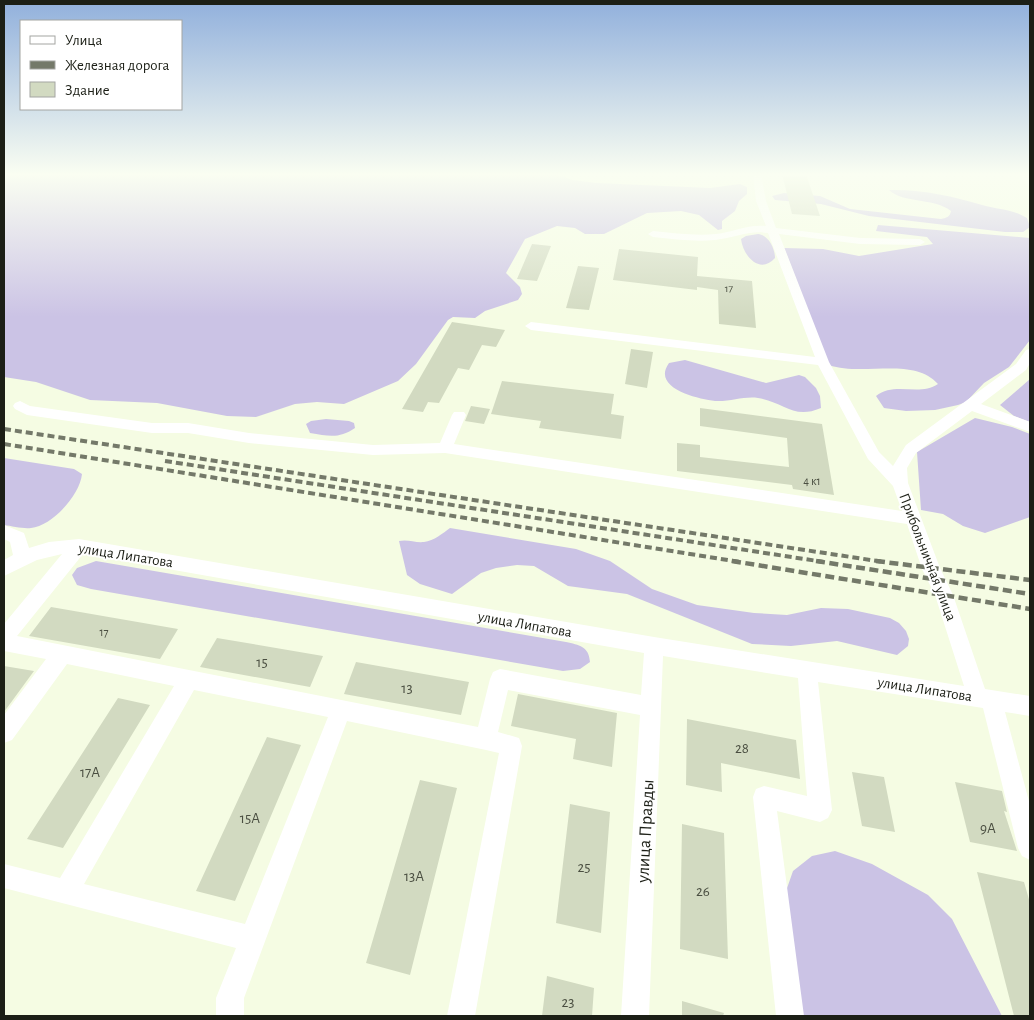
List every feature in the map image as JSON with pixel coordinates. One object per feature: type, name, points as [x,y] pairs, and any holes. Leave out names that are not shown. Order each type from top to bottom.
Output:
[{"type":"street","points":[[769,222],[823,362],[873,455],[900,483]]},
{"type":"street","points":[[653,234],[698,238],[717,237],[754,228],[860,240],[920,242]]},
{"type":"street","points":[[531,326],[823,362]]},
{"type":"street","name":"Прибольничная улица","points":[[1030,353],[1021,367],[911,449],[900,468],[900,483],[931,569],[944,595],[985,699],[1030,848]]},
{"type":"street","points":[[970,405],[1030,427]]},
{"type":"street","points":[[20,406],[27,410],[88,420],[152,428],[188,428],[249,438],[372,450],[445,448],[913,520]]},
{"type":"street","points":[[445,448],[459,415]]},
{"type":"street","points":[[4,532],[18,538],[22,558]]},
{"type":"street","points":[[4,638],[79,546]]},
{"type":"street","name":"улица Липатова","points":[[4,569],[22,558],[51,548],[79,546],[654,646],[1030,706]]},
{"type":"street","points":[[4,642],[486,739],[511,746],[461,1016]]},
{"type":"street","name":"улица Правды","points":[[635,1016],[654,646]]},
{"type":"street","points":[[4,732],[62,654]]},
{"type":"street","points":[[790,1016],[764,797],[820,810],[807,670]]},
{"type":"street","points":[[66,892],[188,679]]},
{"type":"street","points":[[486,739],[500,679],[651,707]]},
{"type":"street","points":[[230,1016],[230,998],[341,710]]},
{"type":"street","points":[[4,876],[252,939]]},
{"type":"shaded area","points":[[4,222],[629,222],[604,234],[585,234],[575,228],[557,226],[525,239],[506,273],[520,287],[522,294],[518,300],[485,311],[475,318],[453,317],[448,320],[416,364],[398,381],[344,404],[317,402],[295,404],[256,417],[227,416],[157,403],[90,400],[36,382],[4,377]]},
{"type":"shaded area","points":[[707,222],[722,222],[722,229],[718,230]]},
{"type":"shaded area","points":[[917,222],[1028,222],[1030,227],[1023,232],[1005,232]]},
{"type":"shaded area","points":[[878,225],[1030,238],[1030,340],[1009,367],[984,383],[966,402],[935,410],[906,411],[884,408],[876,396],[883,392],[899,389],[931,388],[938,384],[928,376],[915,371],[887,368],[842,368],[829,365],[784,248],[823,249],[859,256],[933,244],[927,237],[876,231]]},
{"type":"shaded area","points":[[758,234],[768,239],[775,254],[775,258],[764,265],[753,261],[742,245],[741,239]]},
{"type":"shaded area","points":[[685,360],[766,383],[799,375],[805,377],[816,388],[820,396],[821,408],[803,412],[758,398],[715,401],[688,395],[678,391],[671,385],[666,379],[665,372],[669,363]]},
{"type":"shaded area","points":[[1030,379],[1030,422],[1014,416],[1000,405]]},
{"type":"shaded area","points":[[975,418],[1012,427],[1030,434],[1030,517],[985,533],[963,526],[943,514],[921,510],[917,452]]},
{"type":"shaded area","points":[[326,419],[349,421],[354,423],[355,428],[339,435],[328,436],[310,433],[306,424],[311,421]]},
{"type":"shaded area","points":[[4,458],[74,469],[82,474],[80,482],[71,500],[48,522],[31,528],[4,525]]},
{"type":"shaded area","points":[[450,528],[576,549],[610,561],[652,589],[697,605],[754,613],[787,615],[821,608],[848,609],[890,618],[899,623],[906,631],[909,639],[908,646],[897,655],[837,641],[791,646],[752,644],[627,594],[568,586],[534,566],[517,565],[496,568],[481,573],[452,594],[420,584],[407,575],[399,541],[428,541]]},
{"type":"shaded area","points":[[96,561],[566,642],[579,645],[585,649],[590,662],[580,669],[563,671],[77,585],[72,575],[77,568]]},
{"type":"shaded area","points":[[835,851],[872,864],[928,895],[952,919],[1002,1016],[789,1016],[780,950],[785,894],[793,871],[812,856]]},
{"type":"building","points":[[532,244],[551,246],[537,281],[517,279]]},
{"type":"building","points":[[619,249],[698,257],[697,276],[752,281],[756,328],[719,324],[718,290],[697,287],[697,290],[613,280]]},
{"type":"building","points":[[578,266],[599,268],[589,310],[566,308]]},
{"type":"building","points":[[452,322],[505,330],[496,347],[482,345],[469,370],[458,368],[439,403],[428,402],[423,412],[402,409]]},
{"type":"building","points":[[631,349],[653,352],[647,388],[625,384]]},
{"type":"building","points":[[502,381],[614,394],[611,414],[624,416],[621,439],[539,428],[541,421],[491,414]]},
{"type":"building","points":[[471,406],[490,409],[484,424],[465,421]]},
{"type":"building","points":[[700,408],[822,424],[834,495],[793,489],[792,485],[677,471],[677,443],[700,445],[700,457],[789,467],[787,438],[700,426]]},
{"type":"building","points":[[51,607],[178,629],[160,659],[29,636]]},
{"type":"building","points":[[217,638],[323,656],[310,687],[200,667]]},
{"type":"building","points":[[356,662],[469,682],[461,715],[344,694]]},
{"type":"building","points":[[4,666],[34,671],[4,712]]},
{"type":"building","points":[[518,694],[617,713],[612,767],[573,759],[576,739],[511,726]]},
{"type":"building","points":[[118,698],[150,705],[63,848],[27,839]]},
{"type":"building","points":[[687,719],[796,740],[800,779],[721,763],[722,792],[686,785]]},
{"type":"building","points":[[267,737],[301,745],[235,901],[196,891]]},
{"type":"building","points":[[852,772],[884,777],[895,832],[862,826]]},
{"type":"building","points":[[420,780],[457,788],[410,975],[366,963]]},
{"type":"building","points":[[955,782],[1002,791],[1007,812],[1004,811],[1017,851],[970,842]]},
{"type":"building","points":[[570,804],[610,812],[601,933],[556,923]]},
{"type":"building","points":[[682,824],[724,833],[728,959],[680,949]]},
{"type":"building","points":[[977,872],[1024,882],[1030,903],[1030,1016],[1014,1016]]},
{"type":"building","points":[[547,976],[594,988],[592,1016],[542,1016]]},
{"type":"building","points":[[682,1001],[724,1013],[723,1016],[682,1016]]},
{"type":"railway","points":[[4,429],[884,562]]},
{"type":"railway","points":[[4,444],[740,562]]},
{"type":"railway","points":[[165,461],[824,562]]},
{"type":"railway","points":[[732,561],[1030,609]]},
{"type":"railway","points":[[816,561],[1030,594]]},
{"type":"railway","points":[[876,561],[884,562]]},
{"type":"railway","points":[[884,562],[1030,580]]}]
